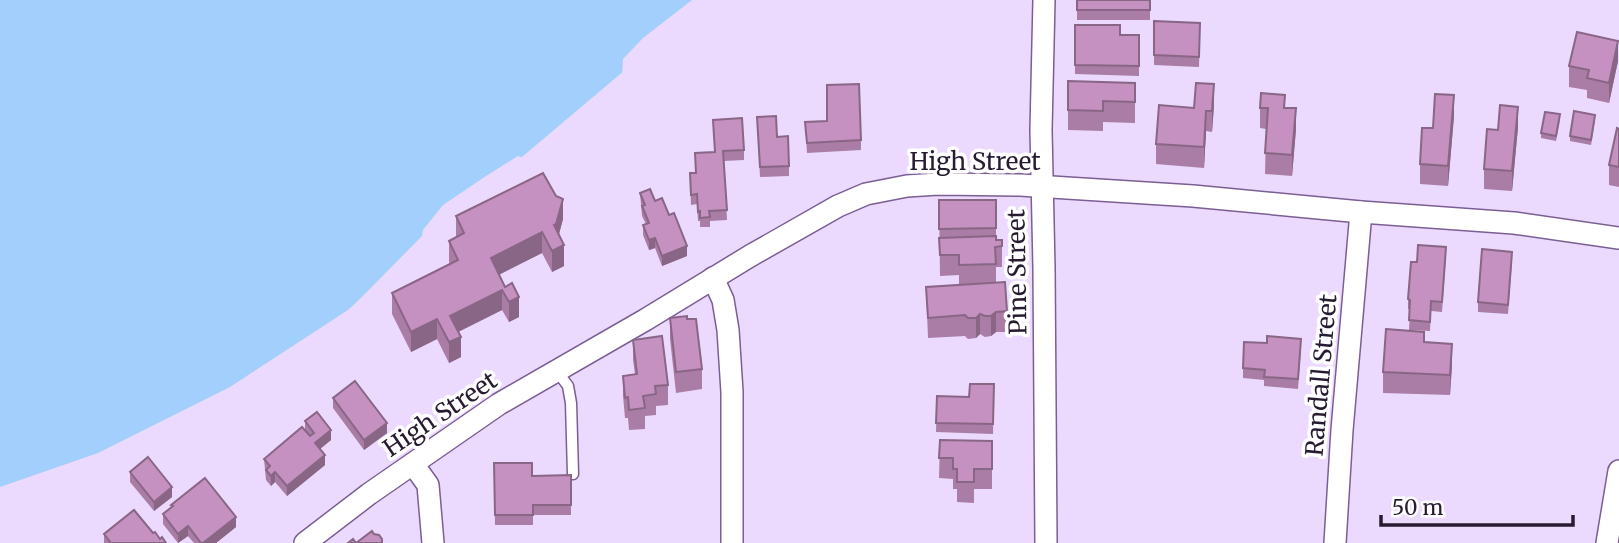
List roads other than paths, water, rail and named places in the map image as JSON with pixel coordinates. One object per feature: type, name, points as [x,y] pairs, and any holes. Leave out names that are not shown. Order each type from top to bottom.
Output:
[{"type":"street","name":"Pine Street","points":[[1044,0],[1041,130],[1045,282],[1046,543]]},
{"type":"street","name":"High Street","points":[[305,543],[369,494],[499,404],[838,206],[866,194],[906,186],[938,184],[1042,186],[1514,222],[1619,238]]},
{"type":"street","name":"Randall Street","points":[[1335,543],[1361,212]]},
{"type":"street","points":[[713,278],[723,300],[728,330],[732,392],[732,543]]},
{"type":"street","points":[[413,464],[428,485],[433,543]]},
{"type":"street","points":[[1607,543],[1619,471]]},
{"type":"lane","points":[[557,371],[568,386],[571,403],[573,474]]},
{"type":"water","points":[[0,0],[708,0],[439,227],[348,310],[230,387],[98,453],[0,487]]}]
